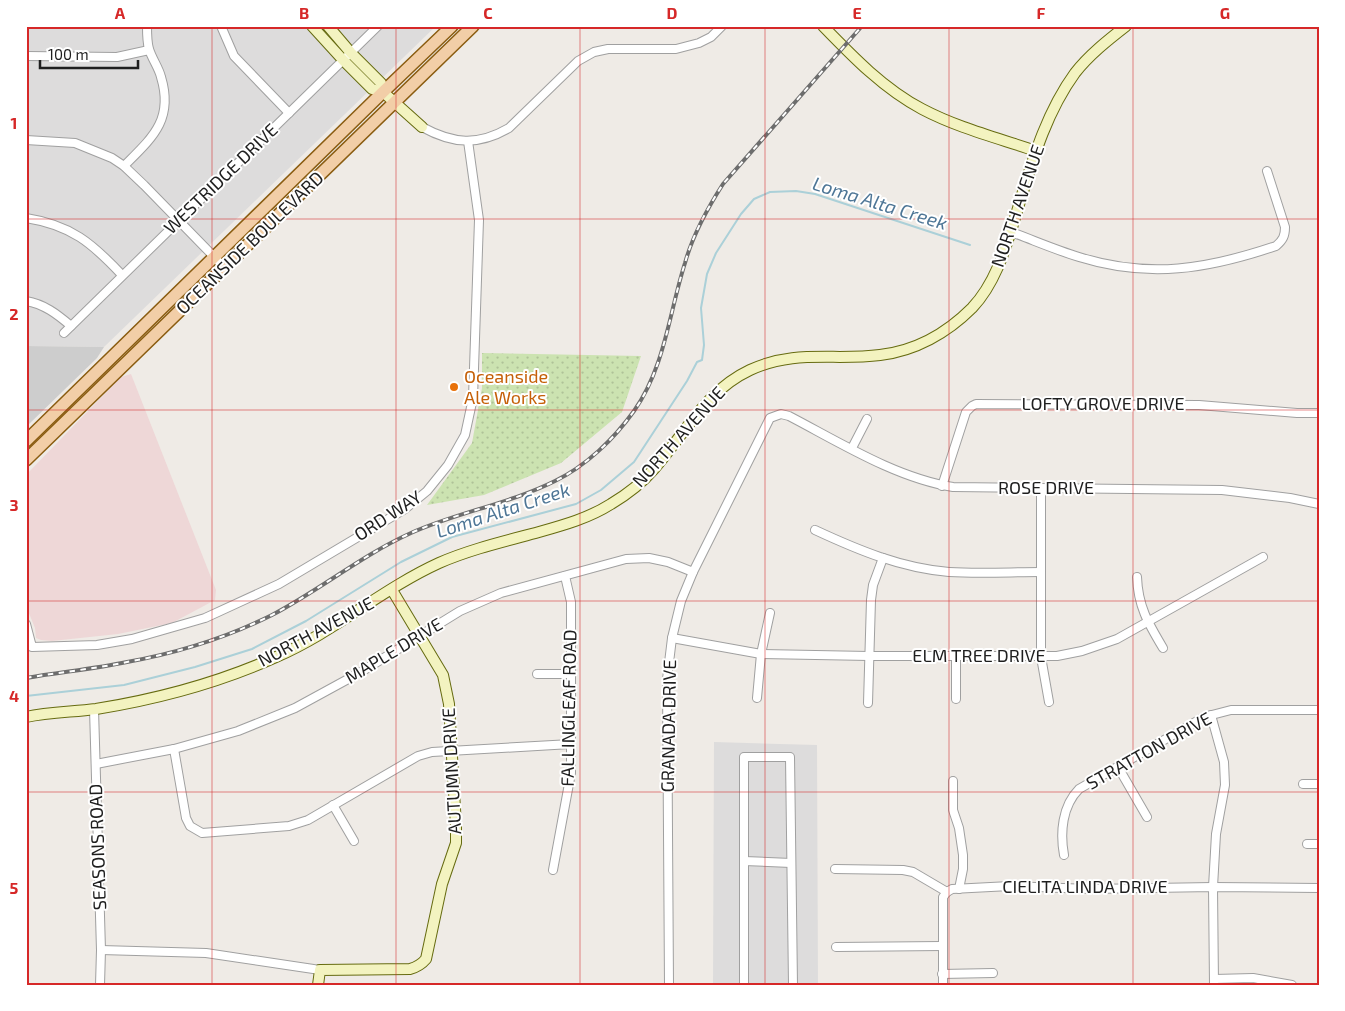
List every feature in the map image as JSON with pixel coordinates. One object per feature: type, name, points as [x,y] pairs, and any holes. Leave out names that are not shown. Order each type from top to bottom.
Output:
[{"type":"main road","points":[[312,26],[372,89],[383,92],[422,127]]},
{"type":"main road","points":[[328,26],[381,83],[383,92]]},
{"type":"main road","name":"OCEANSIDE BOULEVARD","points":[[26,441],[452,26]]},
{"type":"main road","name":"OCEANSIDE BOULEVARD","points":[[26,460],[473,26]]},
{"type":"main road","points":[[823,26],[864,67],[902,97],[922,109],[956,124],[1036,151]]},
{"type":"main road","name":"NORTH AVENUE","points":[[26,717],[94,709],[157,698],[210,683],[279,656],[338,624],[436,564],[470,551],[573,522],[610,505],[633,489],[653,470],[710,397],[730,381],[752,369],[783,358],[877,356],[898,352],[923,343],[949,328],[972,308],[984,294],[997,270],[1011,232],[1043,129],[1050,116],[1076,73],[1098,49],[1126,26]]},
{"type":"main road","name":"AUTUMN DRIVE","points":[[320,970],[410,968],[418,967],[423,963],[426,959],[442,884],[456,844],[447,686],[443,675],[392,590]]},
{"type":"main road","points":[[318,985],[320,970]]},
{"type":"street","points":[[124,166],[150,141],[160,125],[166,103],[161,76],[150,50],[147,26]]},
{"type":"street","points":[[221,26],[234,56],[289,113]]},
{"type":"street","name":"WESTRIDGE DRIVE","points":[[64,333],[378,26]]},
{"type":"street","points":[[422,127],[439,136],[459,141],[480,140],[500,134],[509,128],[578,61],[594,52],[608,49],[676,49],[699,43],[710,37],[722,26]]},
{"type":"street","points":[[26,56],[117,57],[150,50]]},
{"type":"street","points":[[26,140],[75,143],[104,154],[124,166],[224,267]]},
{"type":"street","name":"ORD WAY","points":[[26,624],[32,646],[46,647],[97,645],[132,639],[206,618],[279,584],[405,509],[427,490],[448,465],[465,435],[474,398],[479,220],[468,141]]},
{"type":"street","points":[[1011,232],[1080,257],[1123,267],[1160,270],[1217,264],[1276,246],[1285,236],[1285,227],[1267,171]]},
{"type":"street","points":[[26,218],[64,228],[85,240],[101,252],[122,275]]},
{"type":"street","points":[[26,300],[56,313],[71,326]]},
{"type":"street","name":"LOFTY GROVE DRIVE","points":[[942,486],[966,412],[976,404],[1199,405],[1319,413]]},
{"type":"street","name":"GRANADA DRIVE","points":[[669,985],[667,679],[672,638],[681,601],[693,572],[770,418],[781,414],[789,416]]},
{"type":"street","name":"ROSE DRIVE","points":[[789,416],[903,474],[942,486],[1222,490],[1290,498],[1319,504]]},
{"type":"street","points":[[852,448],[867,419]]},
{"type":"street","points":[[1041,488],[1041,657],[1049,702]]},
{"type":"street","points":[[815,530],[862,552],[914,566],[949,572],[1041,572]]},
{"type":"street","name":"ELM TREE DRIVE","points":[[672,638],[761,654],[1041,657],[1082,651],[1117,638],[1263,557]]},
{"type":"street","name":"MAPLE DRIVE","points":[[96,764],[174,750],[238,731],[295,708],[361,672],[460,611],[501,593],[626,559],[649,558],[668,562],[693,572]]},
{"type":"street","points":[[868,703],[871,600],[883,558]]},
{"type":"street","name":"FALLINGLEAF ROAD","points":[[553,870],[571,774],[571,602],[565,576]]},
{"type":"street","points":[[1137,577],[1141,607],[1147,622],[1163,648]]},
{"type":"street","points":[[756,698],[761,654],[770,613]]},
{"type":"street","points":[[956,657],[956,699]]},
{"type":"street","points":[[537,674],[571,674]]},
{"type":"street","name":"SEASONS ROAD","points":[[94,709],[101,950],[100,985]]},
{"type":"street","name":"STRATTON DRIVE","points":[[1064,855],[1062,839],[1065,816],[1072,796],[1079,789],[1204,717],[1230,710],[1319,710]]},
{"type":"street","points":[[1211,715],[1224,762],[1225,786],[1216,834],[1213,887],[1214,982],[1253,978],[1292,985]]},
{"type":"street","points":[[174,750],[186,818],[190,826],[202,833],[289,826],[308,820],[418,756],[432,752],[571,744]]},
{"type":"street","points":[[744,985],[744,757],[790,757],[793,985]]},
{"type":"street","points":[[1118,767],[1147,817]]},
{"type":"street","points":[[953,781],[952,810],[959,828],[963,855],[963,869],[959,889]]},
{"type":"street","points":[[1303,784],[1319,784]]},
{"type":"street","points":[[333,805],[354,841]]},
{"type":"street","points":[[1307,844],[1319,844]]},
{"type":"street","points":[[744,861],[791,863]]},
{"type":"street","points":[[835,869],[903,870],[913,872],[946,892],[943,897],[943,985]]},
{"type":"street","name":"CIELITA LINDA DRIVE","points":[[946,892],[952,889],[1010,886],[1090,889],[1319,888]]},
{"type":"street","points":[[836,947],[942,946]]},
{"type":"street","points":[[101,950],[206,953],[320,970]]},
{"type":"street","points":[[942,974],[993,973]]},
{"type":"shaded area","points":[[26,26],[436,26],[104,347],[26,346]]},
{"type":"shaded area","points":[[26,346],[104,347],[97,358],[26,427]]},
{"type":"shaded area","points":[[131,374],[216,590],[215,600],[172,623],[118,634],[52,641],[41,640],[36,638],[35,628],[26,606],[26,475],[121,377]]},
{"type":"shaded area","points":[[714,742],[817,745],[818,985],[713,985]]},
{"type":"green space","points":[[482,353],[641,356],[622,412],[561,463],[484,495],[427,505],[472,443],[482,388]]},
{"type":"waterway","name":"Loma Alta Creek","points":[[26,696],[124,685],[195,667],[252,649],[306,621],[401,562],[452,537],[576,504],[601,490],[634,462],[687,381],[697,362],[702,360],[704,345],[701,308],[707,274],[716,253],[741,214],[754,199],[770,192],[796,191],[815,194],[970,245]]},
{"type":"railway","points":[[26,678],[102,667],[146,658],[201,644],[237,631],[290,605],[375,552],[411,533],[538,489],[578,468],[618,432],[644,394],[660,358],[688,252],[706,212],[723,184],[862,26]]},
{"type":"place","name":"Oceanside Ale Works","points":[[454,387]]}]
